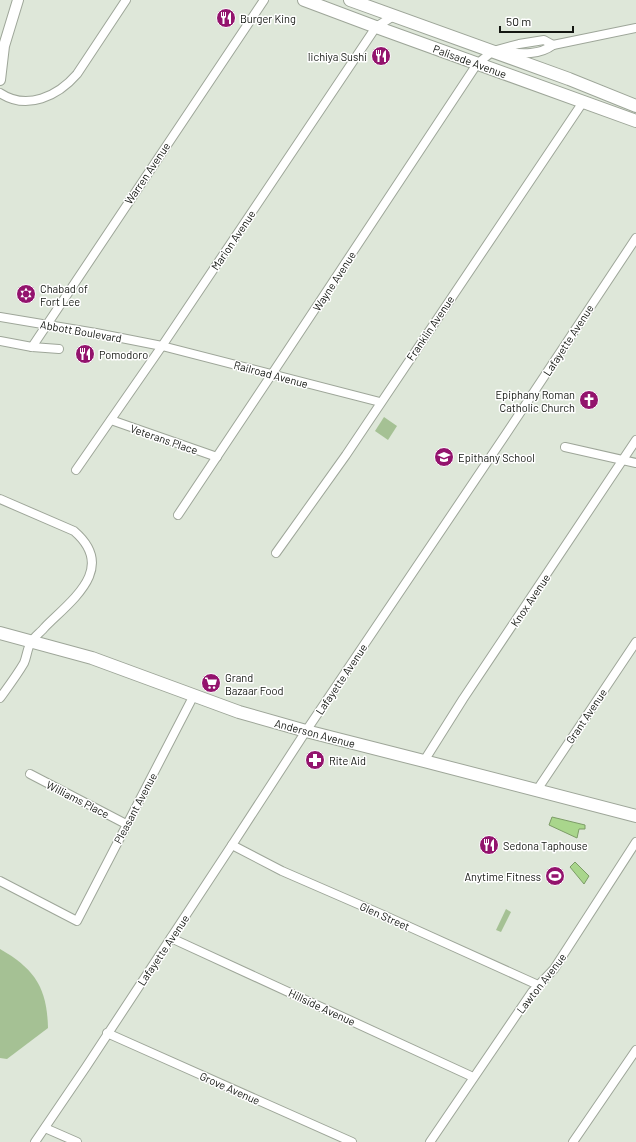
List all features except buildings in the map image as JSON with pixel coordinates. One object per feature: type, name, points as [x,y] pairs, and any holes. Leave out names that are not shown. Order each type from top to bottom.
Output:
[{"type":"main road","name":"Palisade Avenue","points":[[304,0],[636,122]]},
{"type":"main road","name":"Palisade Avenue","points":[[350,0],[569,79],[633,105]]},
{"type":"main road","points":[[582,102],[592,97],[616,107],[633,105]]},
{"type":"main road","name":"Anderson Avenue","points":[[0,633],[92,658],[239,712],[306,731],[636,816]]},
{"type":"street","points":[[0,80],[4,46],[18,0]]},
{"type":"street","points":[[0,93],[6,97],[22,100],[34,100],[47,97],[69,84],[126,0]]},
{"type":"street","name":"Warren Avenue","points":[[32,347],[264,0]]},
{"type":"street","name":"Marion Avenue","points":[[76,470],[162,346],[376,27],[395,15]]},
{"type":"street","points":[[493,51],[523,54],[546,50],[553,45],[636,28]]},
{"type":"street","name":"Wayne Avenue","points":[[178,515],[477,64],[493,51]]},
{"type":"street","name":"Franklin Avenue","points":[[276,553],[346,454],[582,102]]},
{"type":"street","name":"Lafayette Avenue","points":[[35,1142],[171,938],[306,731],[636,238]]},
{"type":"street","name":"Abbott Boulevard","points":[[0,317],[162,346]]},
{"type":"street","name":"Abbott Boulevard","points":[[0,341],[32,347],[59,349]]},
{"type":"street","name":"Railroad Avenue","points":[[162,346],[380,402]]},
{"type":"street","name":"Veterans Place","points":[[111,420],[217,457]]},
{"type":"street","name":"Knox Avenue","points":[[424,761],[463,699],[636,440]]},
{"type":"street","points":[[565,447],[636,463]]},
{"type":"street","points":[[0,499],[74,531],[88,546],[92,565],[87,583],[31,642],[24,662],[0,698]]},
{"type":"street","name":"Grant Avenue","points":[[537,790],[636,642]]},
{"type":"street","name":"Pleasant Avenue","points":[[0,881],[77,921],[126,824],[194,696]]},
{"type":"street","name":"Williams Place","points":[[30,774],[126,824]]},
{"type":"street","name":"Lawton Avenue","points":[[430,1142],[532,992],[554,969],[636,842]]},
{"type":"street","name":"Glen Street","points":[[232,845],[282,871],[538,985]]},
{"type":"street","name":"Hillside Avenue","points":[[171,938],[473,1077]]},
{"type":"street","name":"Grove Avenue","points":[[107,1033],[352,1142]]},
{"type":"street","points":[[573,1142],[636,1050]]},
{"type":"street","points":[[45,1128],[77,1142]]},
{"type":"shaded area","points":[[384,417],[397,426],[388,440],[375,431]]},
{"type":"shaded area","points":[[552,817],[585,825],[585,829],[579,829],[577,838],[549,825]]},
{"type":"shaded area","points":[[575,862],[589,876],[584,884],[570,867]]},
{"type":"shaded area","points":[[506,909],[511,912],[501,932],[496,930]]},
{"type":"shaded area","points":[[0,949],[22,964],[37,981],[45,1002],[48,1028],[7,1059],[0,1058]]},
{"type":"place","name":"Burger King","points":[[226,18]]},
{"type":"place","name":"Iichiya Sushi","points":[[381,56]]},
{"type":"place","name":"Chabad of Fort Lee","points":[[26,294]]},
{"type":"place","name":"Pomodoro","points":[[85,354]]},
{"type":"place","name":"Epiphany Roman Catholic Church","points":[[589,400]]},
{"type":"place","name":"Epithany School","points":[[444,457]]},
{"type":"place","name":"Grand Bazaar Food","points":[[211,683]]},
{"type":"place","name":"Rite Aid","points":[[315,760]]},
{"type":"place","name":"Sedona Taphouse","points":[[489,845]]},
{"type":"place","name":"Anytime Fitness","points":[[555,876]]}]
